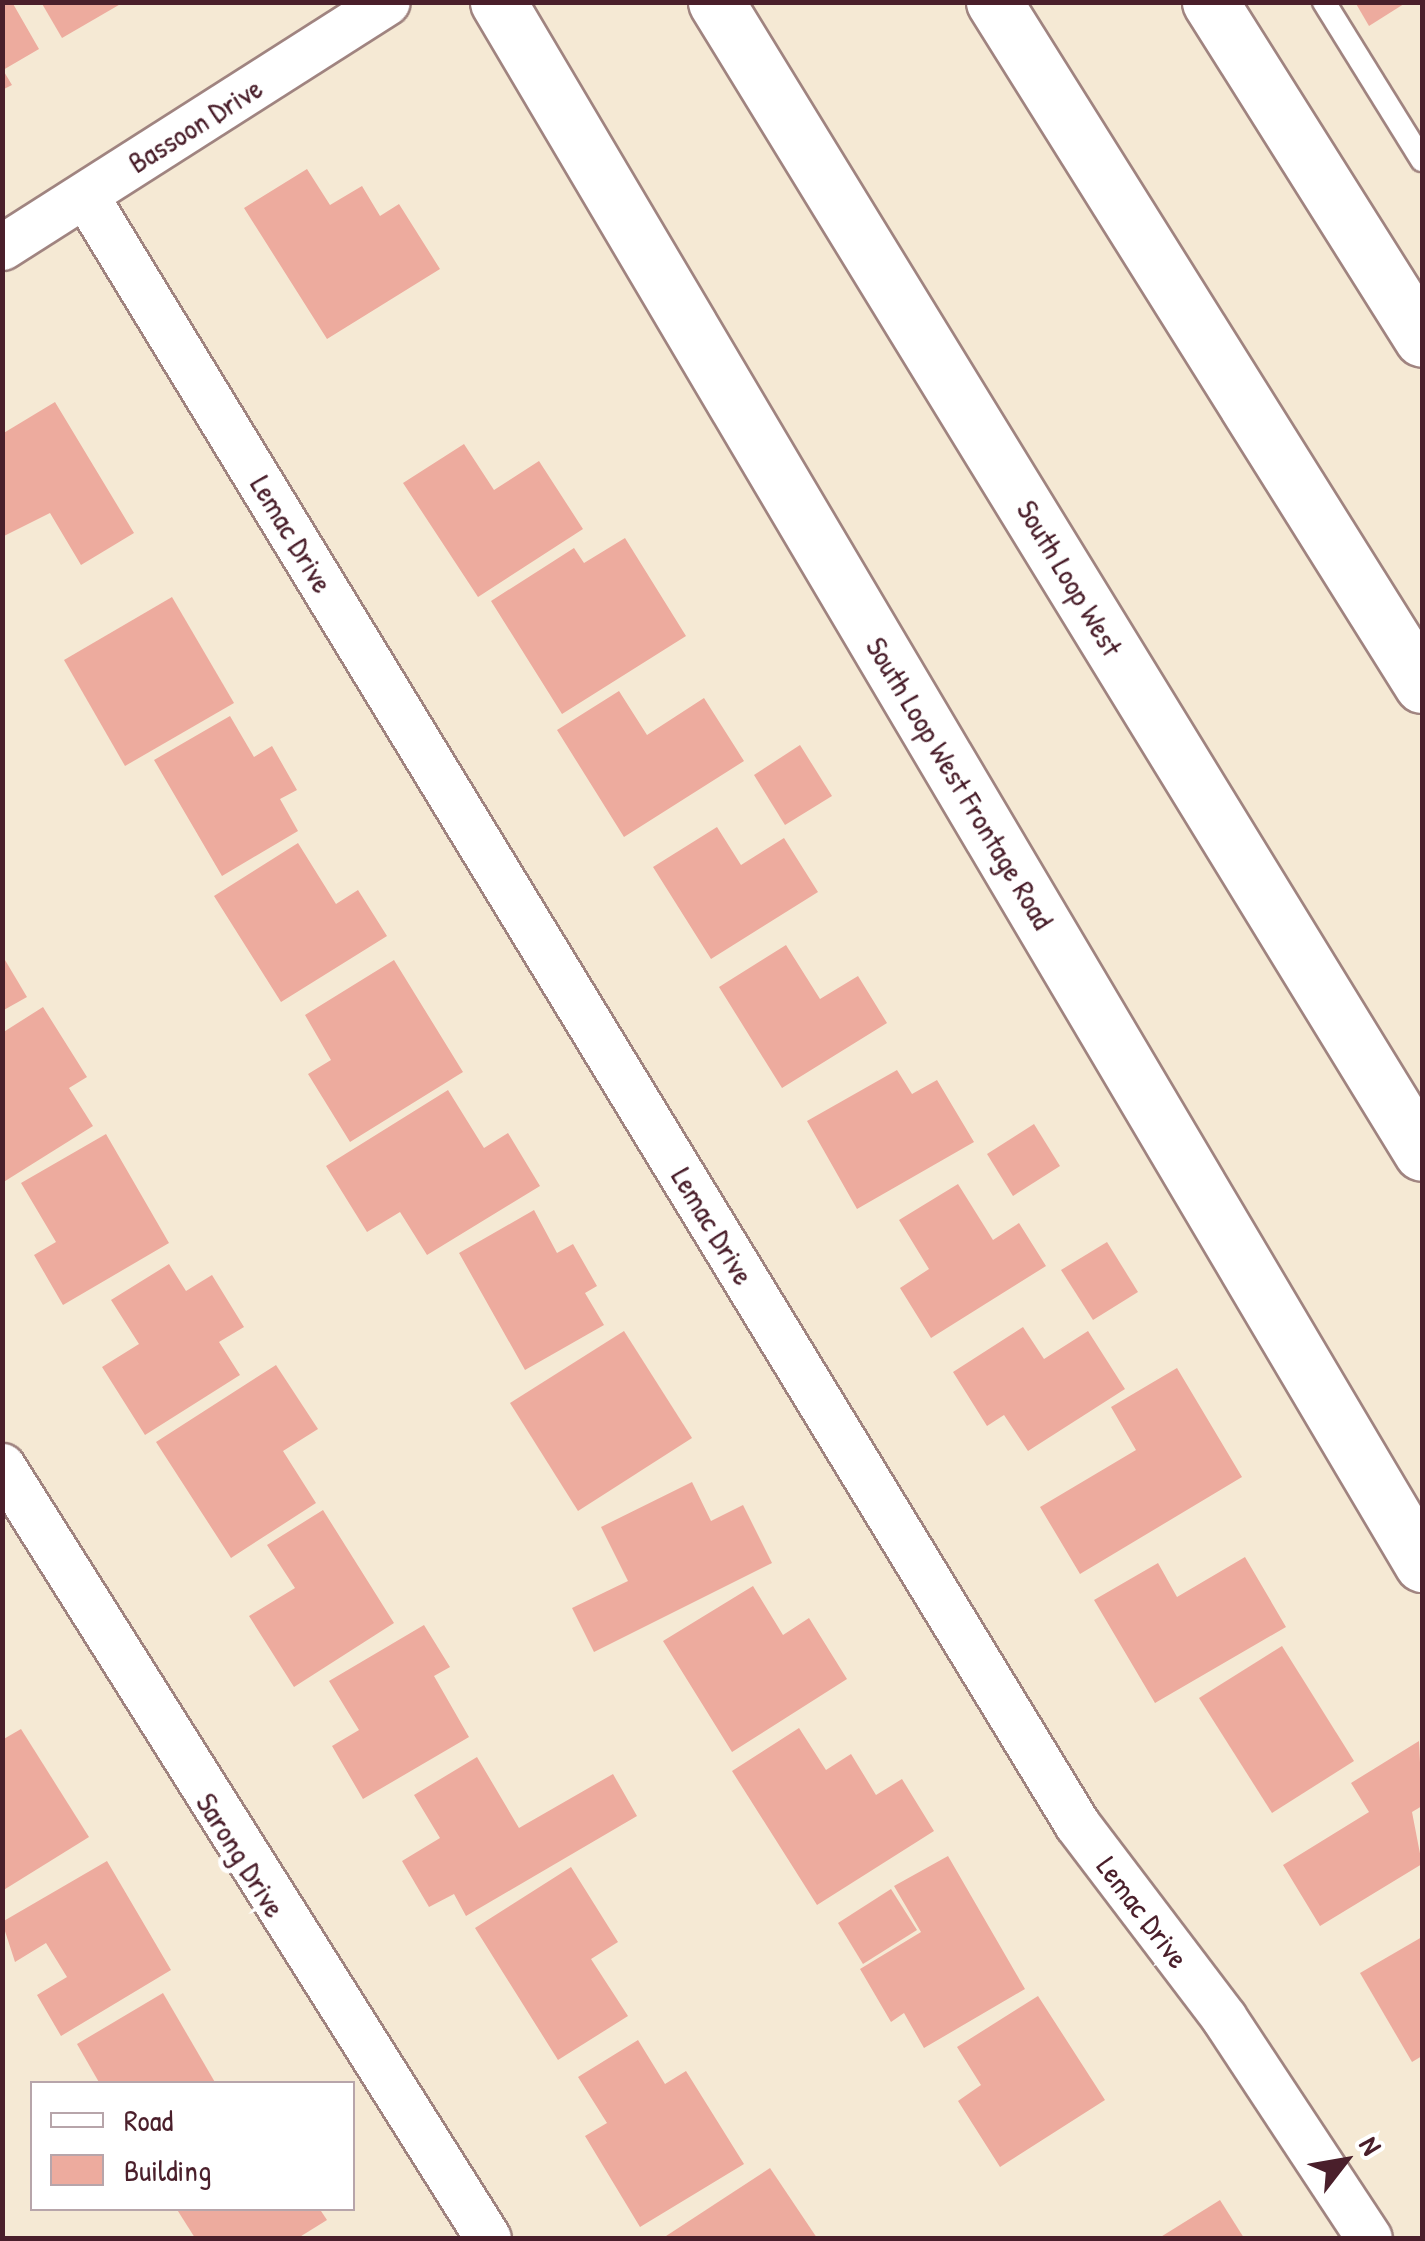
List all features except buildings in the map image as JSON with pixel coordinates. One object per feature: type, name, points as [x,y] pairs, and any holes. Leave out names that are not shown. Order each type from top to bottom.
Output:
[{"type":"main road","name":"South Loop West Frontage Road","points":[[498,2],[1422,1564]]},
{"type":"main road","name":"South Loop West","points":[[716,2],[1422,1153]]},
{"type":"main road","points":[[994,2],[1422,685]]},
{"type":"main road","points":[[1210,2],[1422,338]]},
{"type":"main road","points":[[1378,1082],[1422,1172]]},
{"type":"street","name":"Bassoon Drive","points":[[2,247],[387,2]]},
{"type":"street","name":"Lemac Drive","points":[[86,195],[1077,1824],[1224,2018],[1369,2238]]},
{"type":"street","name":"Sarong Drive","points":[[2,1466],[488,2238]]},
{"type":"lane","points":[[1324,2],[1422,160]]}]
